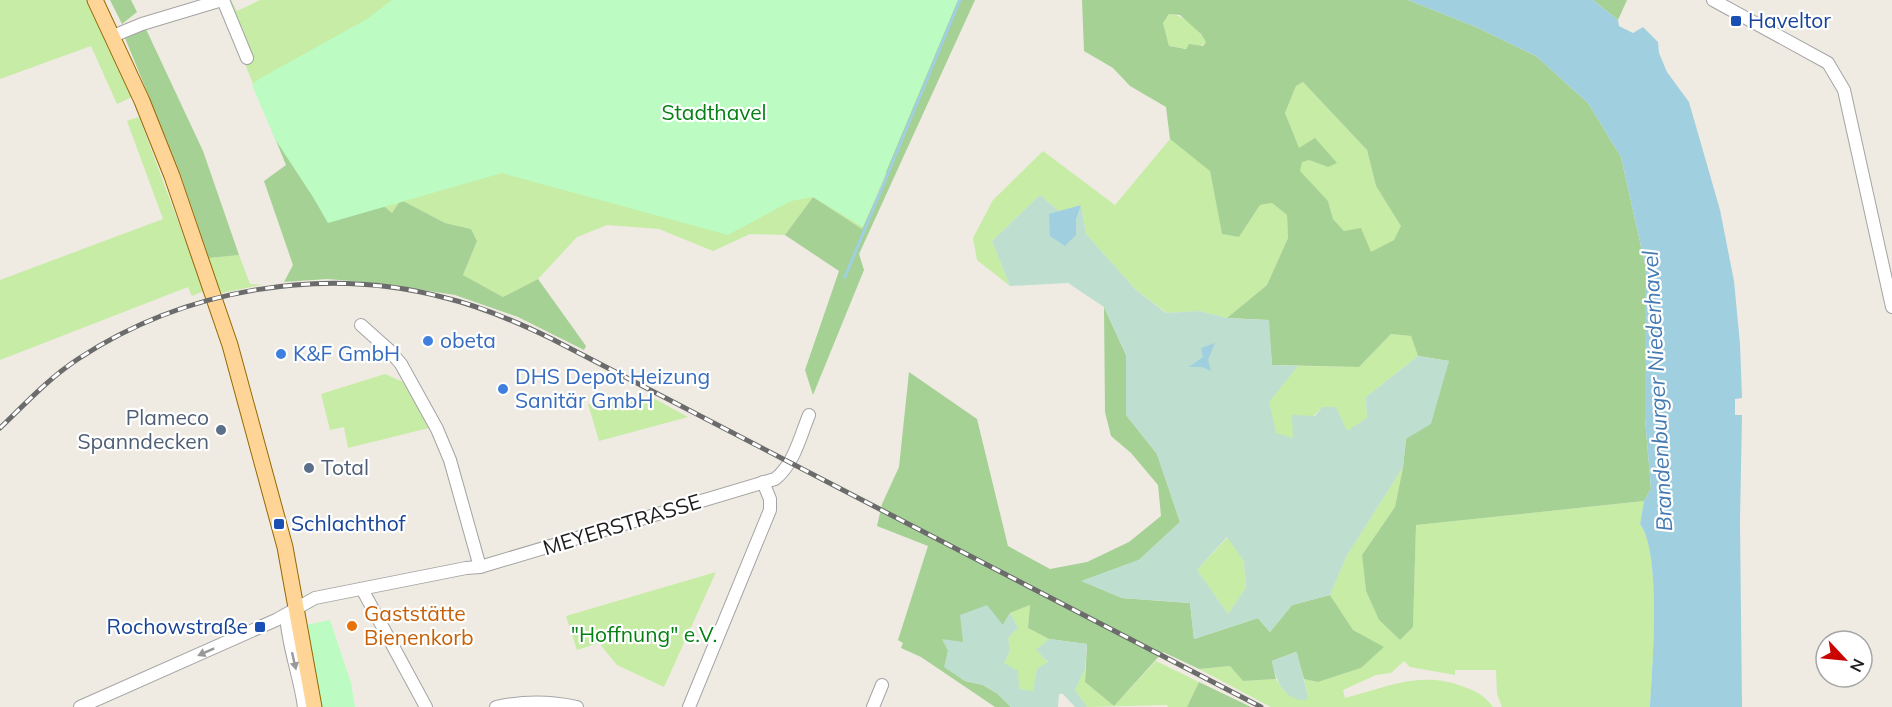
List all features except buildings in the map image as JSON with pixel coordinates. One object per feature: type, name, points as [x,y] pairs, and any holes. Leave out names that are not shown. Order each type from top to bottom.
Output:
[{"type":"main road","points":[[95,0],[142,101],[172,176],[230,345],[285,547],[291,611],[314,707]]},
{"type":"street","points":[[113,36],[142,24],[222,0],[247,58]]},
{"type":"street","points":[[1713,0],[1828,63],[1844,90],[1892,307]]},
{"type":"street","points":[[361,325],[401,364],[437,429],[450,460],[480,567]]},
{"type":"street","name":"MEYERSTRASSE","points":[[291,611],[315,598],[480,567],[775,479],[784,472],[809,415]]},
{"type":"street","points":[[689,707],[770,510],[770,499],[764,482]]},
{"type":"street","points":[[362,589],[426,707]]},
{"type":"street","points":[[80,707],[291,611],[294,664],[304,707]]},
{"type":"street","points":[[873,707],[882,685]]},
{"type":"street","points":[[496,707],[530,702],[577,707]]},
{"type":"green space","points":[[0,0],[88,0],[132,97],[117,104],[91,46],[0,79]]},
{"type":"green space","points":[[110,0],[131,0],[137,12],[122,24]]},
{"type":"green space","name":"Stadthavel","points":[[222,0],[231,0],[237,11],[260,0],[931,0],[887,173],[862,229],[813,197],[785,235],[750,234],[713,251],[659,229],[607,225],[577,237],[538,279],[503,297],[463,275],[477,241],[471,229],[445,223],[402,201],[392,213],[259,99],[222,6]]},
{"type":"green space","name":"Stadthavel","points":[[392,0],[958,0],[863,227],[813,197],[791,201],[728,235],[502,173],[328,223],[275,139],[252,85],[367,19]]},
{"type":"green space","points":[[931,0],[975,0],[859,254],[864,270],[813,395],[805,370],[839,271],[785,235],[813,197],[862,229],[887,174],[874,152]]},
{"type":"green space","points":[[1082,0],[1408,0],[1476,27],[1536,56],[1588,103],[1621,157],[1645,264],[1645,418],[1651,489],[1644,501],[1416,525],[1413,627],[1400,640],[1379,620],[1366,591],[1362,555],[1395,507],[1406,439],[1449,361],[1418,356],[1411,336],[1391,334],[1359,367],[1272,365],[1268,320],[1227,318],[1267,285],[1288,238],[1287,215],[1272,203],[1260,205],[1239,237],[1222,234],[1210,171],[1170,139],[1166,107],[1130,86],[1113,68],[1084,51]],"holes":[[[1169,14],[1180,15],[1201,34],[1206,42],[1203,46],[1189,44],[1186,49],[1169,46],[1163,23]],[[1303,82],[1367,150],[1376,186],[1401,226],[1394,240],[1371,252],[1361,228],[1344,231],[1333,219],[1328,201],[1300,171],[1302,162],[1309,160],[1328,167],[1337,163],[1315,138],[1299,148],[1285,113],[1296,86]]]},
{"type":"green space","points":[[1593,0],[1627,0],[1618,20]]},
{"type":"green space","points":[[1169,14],[1180,17],[1190,24],[1206,42],[1193,48],[1169,46],[1163,23]]},
{"type":"green space","points":[[145,27],[203,151],[239,255],[209,258],[179,170],[125,38]]},
{"type":"green space","points":[[1303,82],[1367,150],[1376,186],[1402,226],[1394,240],[1371,253],[1333,219],[1328,201],[1299,171],[1302,161],[1309,160],[1328,167],[1299,149],[1285,113],[1296,86]]},
{"type":"green space","points":[[259,99],[392,213],[401,200],[445,223],[471,229],[477,241],[463,275],[503,297],[538,279],[586,346],[584,350],[518,317],[455,295],[377,283],[327,279],[284,282],[293,265],[264,181],[286,165]]},
{"type":"green space","points":[[139,117],[204,291],[192,296],[188,287],[0,360],[0,280],[163,219],[127,121]]},
{"type":"green space","points":[[1170,139],[1210,170],[1222,234],[1239,237],[1260,205],[1272,203],[1287,215],[1288,238],[1267,285],[1227,318],[1199,311],[1167,313],[1136,290],[1086,234],[1081,205],[1060,212],[1040,195],[992,241],[1010,286],[977,260],[973,238],[993,200],[1043,151],[1115,205]]},
{"type":"green space","points":[[1040,195],[1060,212],[1076,235],[1076,220],[1081,205],[1086,234],[1136,290],[1166,313],[1199,311],[1227,318],[1269,320],[1272,365],[1298,366],[1269,402],[1276,433],[1293,438],[1292,415],[1315,416],[1322,407],[1336,407],[1347,431],[1367,418],[1366,397],[1418,356],[1449,361],[1431,424],[1406,439],[1403,467],[1346,557],[1330,595],[1292,605],[1270,632],[1258,618],[1194,639],[1190,603],[1122,598],[1081,581],[1139,560],[1180,522],[1157,454],[1126,415],[1126,355],[1104,307],[1068,283],[1010,286],[992,241]],"holes":[[[1227,537],[1244,561],[1246,588],[1228,614],[1197,570]]]},
{"type":"green space","points":[[239,255],[250,284],[261,285],[217,294],[209,258]]},
{"type":"green space","points":[[1104,307],[1126,355],[1126,415],[1157,454],[1180,522],[1139,560],[1082,581],[1122,598],[1190,603],[1194,639],[1258,618],[1270,632],[1292,605],[1330,595],[1353,630],[1384,647],[1361,668],[1318,682],[1304,679],[1296,652],[1272,661],[1276,679],[1243,681],[1230,666],[1199,669],[1163,652],[1114,706],[1085,682],[1087,644],[1049,639],[1028,628],[1030,605],[1010,613],[1003,625],[948,651],[945,667],[965,681],[983,685],[998,694],[1011,707],[995,707],[921,657],[901,648],[903,643],[898,640],[928,546],[877,526],[882,504],[899,467],[909,372],[977,419],[1008,546],[1050,569],[1087,562],[1129,542],[1161,516],[1158,485],[1131,453],[1111,436],[1105,412]]},
{"type":"green space","points":[[1391,334],[1411,336],[1418,356],[1366,397],[1367,418],[1347,432],[1336,407],[1322,407],[1293,438],[1276,434],[1268,402],[1298,366],[1359,367]]},
{"type":"green space","points":[[385,374],[403,382],[429,428],[348,448],[344,427],[330,430],[321,394]]},
{"type":"green space","points":[[653,398],[688,417],[599,441],[588,404],[614,400],[648,403]]},
{"type":"green space","points":[[1403,467],[1395,507],[1362,555],[1366,591],[1379,620],[1400,640],[1413,627],[1416,525],[1644,501],[1640,524],[1647,539],[1651,560],[1654,612],[1650,707],[1502,707],[1497,694],[1496,670],[1455,670],[1455,675],[1410,667],[1404,661],[1391,673],[1376,675],[1343,690],[1345,698],[1406,682],[1435,680],[1475,691],[1493,707],[1271,707],[1199,669],[1230,666],[1243,681],[1276,679],[1285,692],[1308,697],[1304,679],[1318,682],[1361,668],[1383,647],[1353,630],[1330,595],[1346,557]]},
{"type":"green space","points":[[1228,537],[1244,561],[1246,588],[1228,614],[1197,570]]},
{"type":"green space","name":"\"Hoffnung\" e.V.","points":[[716,572],[664,687],[617,665],[599,643],[577,650],[566,616]]},
{"type":"green space","points":[[987,605],[1003,625],[1010,613],[1018,628],[1008,638],[1010,651],[1004,663],[1018,671],[1019,689],[1033,691],[1037,669],[1048,662],[1036,650],[1049,639],[1087,644],[1085,669],[1075,690],[1087,707],[1075,707],[1063,694],[1059,694],[1058,707],[1011,707],[998,694],[983,685],[965,681],[944,667],[948,651],[942,639],[963,642],[960,615]]},
{"type":"green space","points":[[1030,605],[1028,628],[1049,639],[1037,650],[1048,663],[1037,670],[1033,692],[1019,689],[1004,663],[1010,651],[1008,638],[1018,628],[1010,613]]},
{"type":"green space","points":[[330,620],[351,683],[355,707],[321,707],[306,625]]},
{"type":"green space","points":[[1297,652],[1308,697],[1306,700],[1298,700],[1286,693],[1275,675],[1272,661]]},
{"type":"green space","points":[[1156,661],[1199,682],[1187,707],[1168,707],[1167,705],[1087,707],[1075,690],[1085,669],[1085,682],[1114,706]]},
{"type":"green space","points":[[1199,682],[1251,707],[1187,707]]},
{"type":"water","name":"Brandenburger Niederhavel","points":[[1408,0],[1593,0],[1618,20],[1619,26],[1633,33],[1643,27],[1658,42],[1659,53],[1667,72],[1689,102],[1720,210],[1734,281],[1740,344],[1742,398],[1735,399],[1735,415],[1742,415],[1740,522],[1742,707],[1650,707],[1654,639],[1653,585],[1647,539],[1640,524],[1644,501],[1651,489],[1645,418],[1645,264],[1621,157],[1588,103],[1536,56],[1476,27]]},
{"type":"water","points":[[1081,205],[1076,220],[1076,235],[1065,246],[1050,236],[1049,214]]},
{"type":"water","points":[[1215,343],[1208,360],[1211,371],[1202,367],[1189,367],[1203,357],[1201,348]]},
{"type":"waterway","points":[[845,277],[960,0]]},
{"type":"railway","points":[[0,428],[47,383],[78,359],[119,335],[163,315],[209,300],[256,290],[303,284],[352,284],[399,288],[446,298],[500,316],[552,339],[1261,707]]},
{"type":"place","name":"Haveltor","points":[[1736,21]]},
{"type":"place","name":"obeta","points":[[428,341]]},
{"type":"place","name":"K&F GmbH","points":[[281,354]]},
{"type":"place","name":"DHS Depot Heizung Sanitär GmbH","points":[[503,389]]},
{"type":"place","name":"Plameco Spanndecken","points":[[221,430]]},
{"type":"place","name":"Total","points":[[309,468]]},
{"type":"place","name":"Schlachthof","points":[[279,524]]},
{"type":"place","name":"Gaststätte Bienenkorb","points":[[352,626]]},
{"type":"place","name":"Rochowstraße","points":[[260,627]]}]
